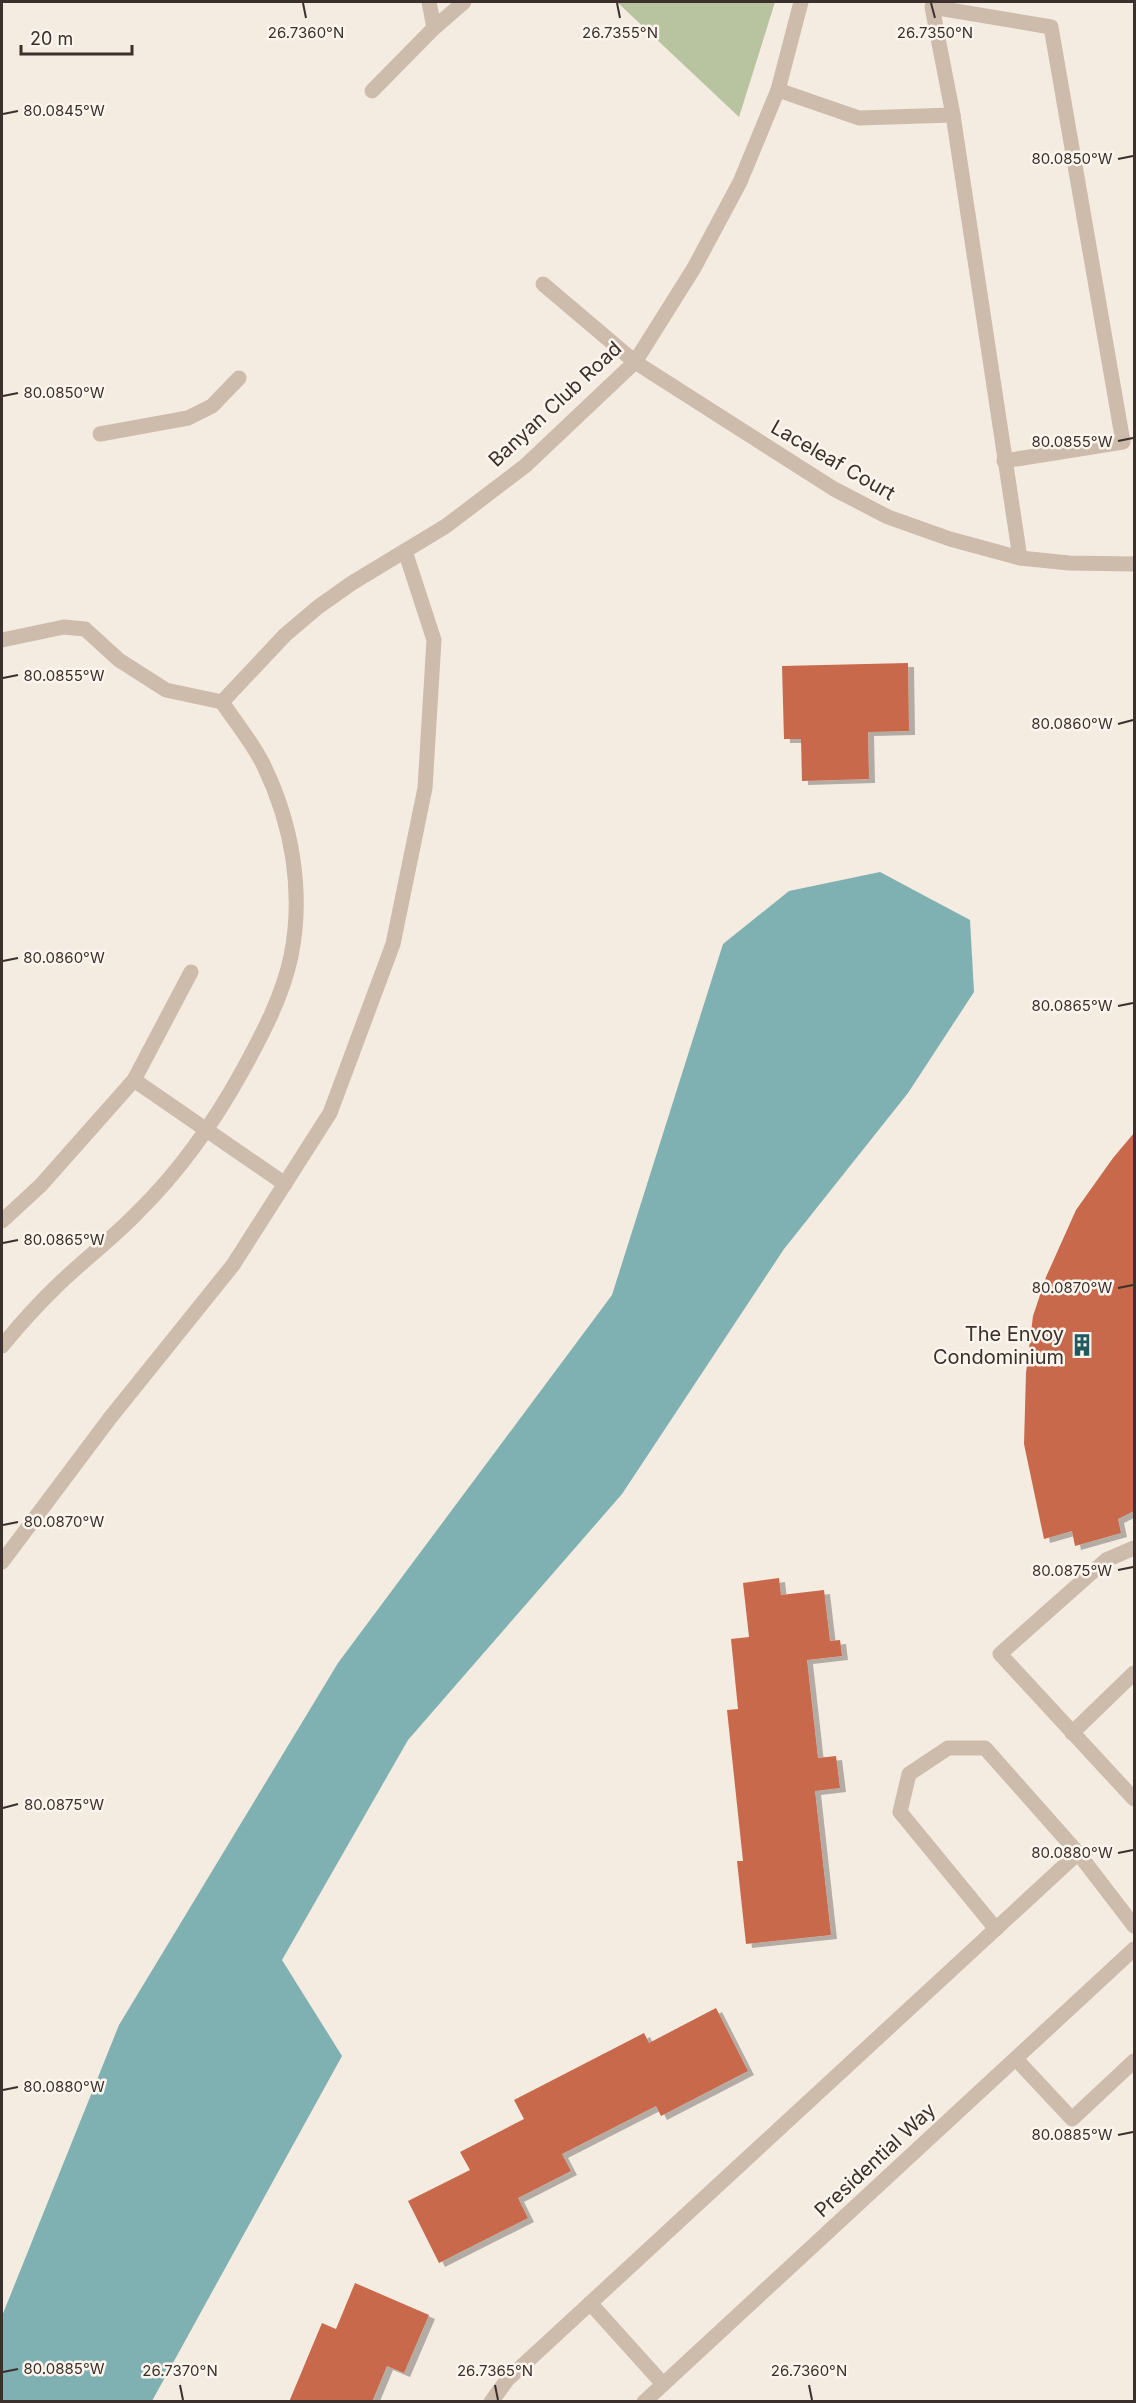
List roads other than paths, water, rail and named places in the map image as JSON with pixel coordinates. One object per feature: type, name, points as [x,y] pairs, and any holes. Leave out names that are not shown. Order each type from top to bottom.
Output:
[{"type":"street","points":[[429,2],[434,28]]},
{"type":"street","points":[[372,91],[434,28],[464,2]]},
{"type":"street","name":"Banyan Club Road","points":[[222,702],[285,635],[318,607],[352,583],[446,526],[525,466],[635,362],[694,268],[740,182],[778,90],[801,2]]},
{"type":"street","points":[[1004,461],[1123,442],[1051,27],[932,7],[953,115],[1004,461],[1020,558]]},
{"type":"street","points":[[778,90],[859,118],[953,115]]},
{"type":"street","name":"Laceleaf Court","points":[[543,284],[635,362],[834,489],[888,517],[950,539],[1020,558],[1134,564]]},
{"type":"street","points":[[100,434],[188,418],[212,406],[239,378]]},
{"type":"street","points":[[2,1562],[110,1418],[233,1265],[330,1113],[393,944],[425,788],[434,640],[405,551]]},
{"type":"street","points":[[2,640],[64,627],[85,629],[119,660],[166,690],[222,702],[264,765],[290,837],[296,876],[296,916],[291,956],[278,998],[236,1083],[205,1131],[162,1188],[137,1214],[60,1282],[2,1346]]},
{"type":"street","points":[[2,1221],[41,1185],[134,1080],[190,972]]},
{"type":"street","points":[[134,1080],[285,1184]]},
{"type":"street","points":[[1134,1548],[1106,1560],[1000,1654],[1134,1799]]},
{"type":"street","points":[[1072,1733],[1134,1673]]},
{"type":"street","points":[[996,1929],[900,1812],[909,1774],[948,1748],[985,1748],[1078,1853],[1134,1926]]},
{"type":"street","points":[[491,2402],[507,2380],[1078,1853]]},
{"type":"street","name":"Presidential Way","points":[[644,2402],[1134,1949]]},
{"type":"street","points":[[1016,2059],[1072,2119],[1134,2061]]},
{"type":"street","points":[[590,2303],[663,2384]]},
{"type":"water","points":[[880,872],[970,920],[974,992],[908,1093],[784,1249],[622,1494],[408,1740],[282,1960],[342,2056],[152,2401],[2,2401],[2,2316],[119,2025],[338,1663],[612,1295],[723,944],[789,891]]},
{"type":"place","name":"The Envoy Condominium","points":[[1082,1345]]}]
